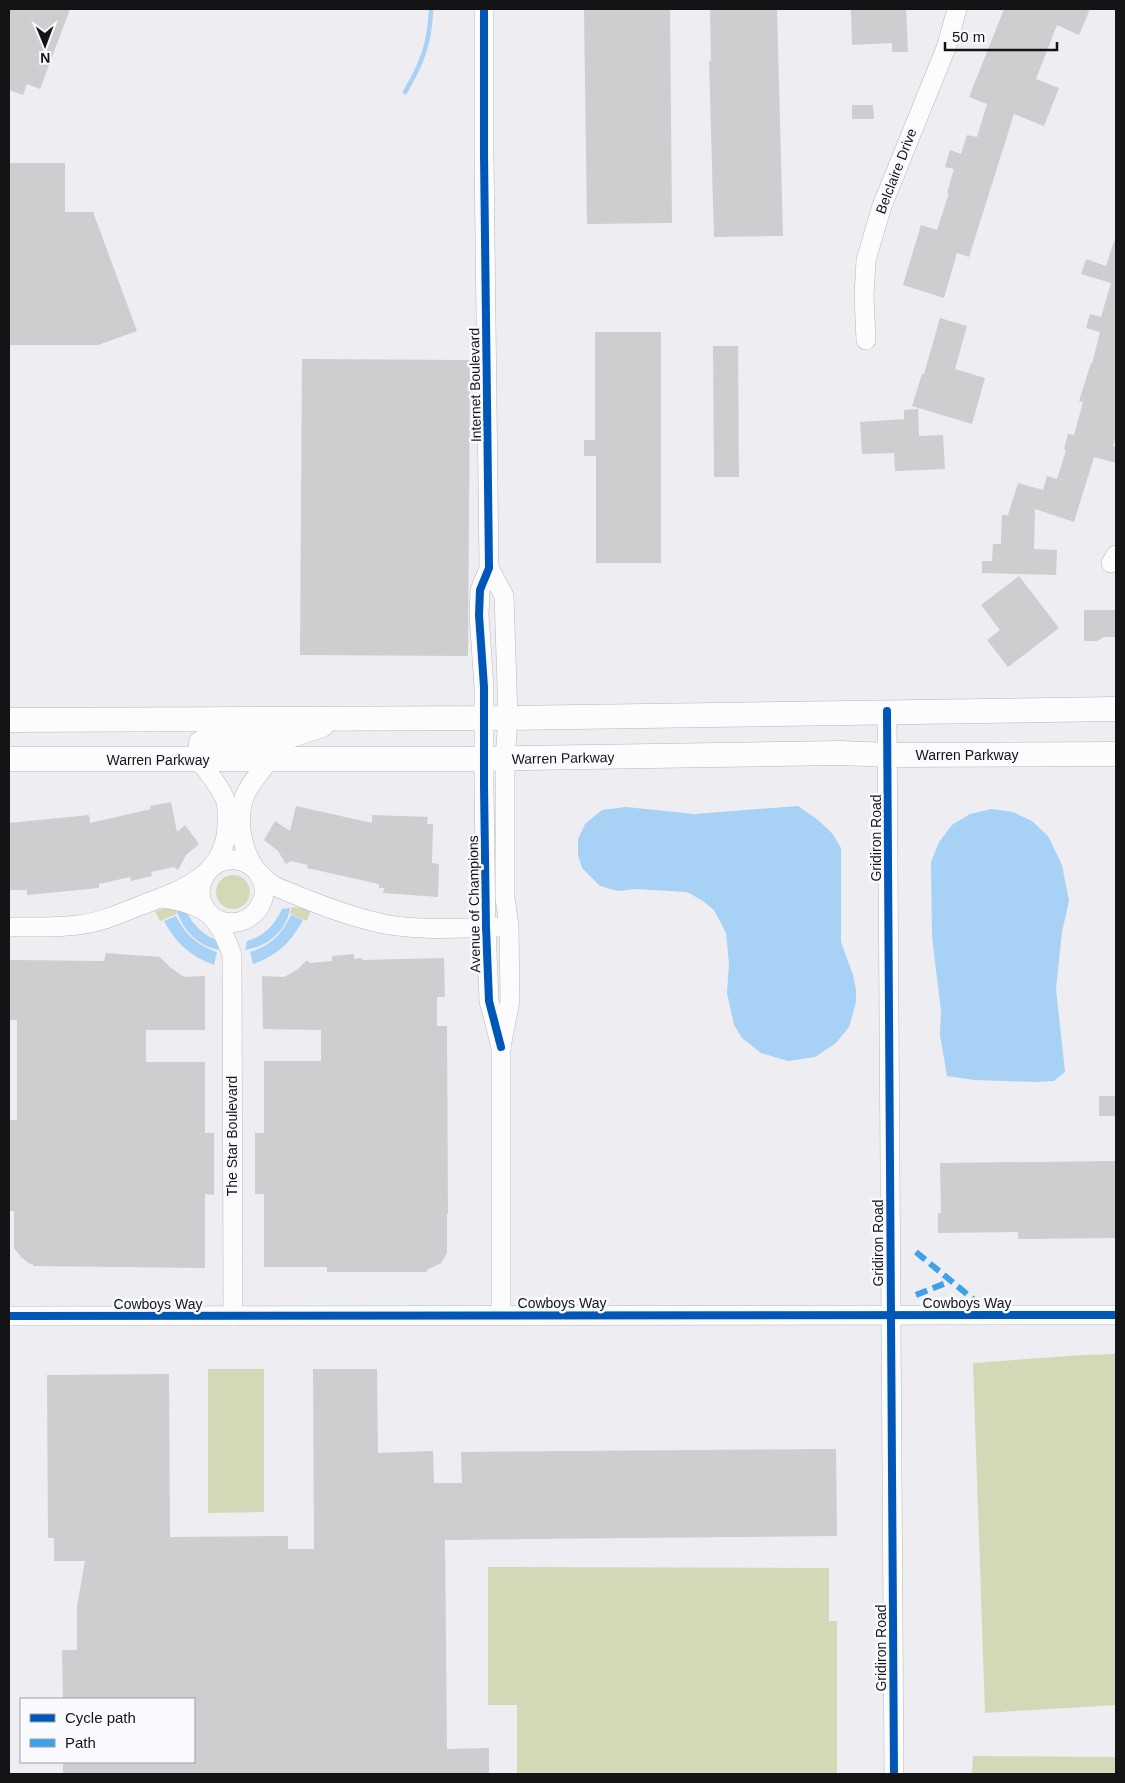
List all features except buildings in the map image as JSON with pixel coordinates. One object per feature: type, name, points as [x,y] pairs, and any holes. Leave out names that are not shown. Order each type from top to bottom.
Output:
[{"type":"main road","points":[[9,720],[496,718],[1116,708]]},
{"type":"main road","points":[[200,761],[201,743],[212,737],[289,736],[338,718]]},
{"type":"main road","name":"Warren Parkway","points":[[9,759],[200,761],[494,759],[841,753],[888,755],[1116,754]]},
{"type":"street","name":"Internet Boulevard","points":[[484,9],[484,155],[490,568],[480,590],[479,616],[484,687],[496,718]]},
{"type":"street","name":"Belclaire Drive","points":[[866,340],[864,296],[866,260],[882,206],[946,48],[957,9]]},
{"type":"street","name":"Internet Boulevard","points":[[490,568],[504,596],[494,759]]},
{"type":"street","name":"Gridiron Road","points":[[888,711],[894,1774]]},
{"type":"street","name":"Avenue of Champions","points":[[494,759],[509,926],[510,1001],[502,1047],[501,1316]]},
{"type":"street","name":"Avenue of Champions","points":[[494,759],[486,927],[489,1001],[502,1047]]},
{"type":"street","points":[[210,915],[202,902],[200,892],[202,881],[222,852],[226,838],[234,828],[246,792],[269,760]]},
{"type":"street","points":[[200,761],[225,799],[234,828],[241,837],[262,880],[264,891],[262,902],[254,915]]},
{"type":"street","points":[[9,927],[56,927],[94,922],[163,898],[190,886],[215,864],[231,860],[243,861],[274,886],[301,898],[384,924],[431,928],[509,926]]},
{"type":"street","points":[[163,898],[192,904],[220,921],[232,923],[244,921],[275,903],[301,898]]},
{"type":"street","name":"The Star Boulevard","points":[[210,915],[224,933],[232,956],[233,1316]]},
{"type":"street","name":"The Star Boulevard","points":[[232,956],[242,930],[254,915]]},
{"type":"street","name":"Cowboys Way","points":[[9,1316],[1116,1315]]},
{"type":"green space","points":[[233,875],[240,876],[245,880],[249,885],[249,899],[245,904],[240,908],[233,909],[226,908],[221,904],[217,899],[216,892],[217,885],[221,880],[226,876]]},
{"type":"green space","points":[[170,907],[175,908],[177,914],[160,921],[155,911]]},
{"type":"green space","points":[[292,907],[311,909],[307,921],[290,914]]},
{"type":"green space","points":[[1116,1354],[1116,1705],[985,1713],[973,1363]]},
{"type":"green space","points":[[208,1369],[264,1369],[264,1512],[208,1513]]},
{"type":"green space","points":[[488,1567],[829,1568],[829,1621],[837,1621],[837,1774],[517,1774],[517,1705],[488,1705]]},
{"type":"green space","points":[[973,1756],[1116,1757],[1116,1774],[972,1774]]},
{"type":"water","points":[[798,806],[832,833],[841,848],[841,942],[853,975],[856,1002],[849,1027],[836,1043],[815,1057],[788,1061],[761,1053],[742,1038],[734,1025],[727,993],[729,963],[726,933],[714,910],[687,892],[636,889],[618,891],[600,886],[582,868],[578,855],[578,839],[585,824],[602,810],[626,807],[694,814]]},
{"type":"water","points":[[991,809],[1013,812],[1032,821],[1048,836],[1062,865],[1069,901],[1062,932],[1056,989],[1065,1072],[1054,1081],[975,1080],[947,1076],[940,1035],[941,1011],[932,937],[931,862],[939,842],[952,825],[970,814]]},
{"type":"water","points":[[176,908],[186,910],[200,930],[209,937],[221,942],[222,950],[214,949],[199,942],[182,923]]},
{"type":"water","points":[[290,908],[285,924],[275,936],[261,945],[245,950],[247,941],[259,936],[268,929],[282,909]]},
{"type":"water","points":[[291,915],[303,920],[294,935],[269,957],[253,964],[250,952],[264,946],[275,938],[284,928]]},
{"type":"water","points":[[176,916],[193,939],[217,952],[214,965],[184,948],[174,936],[164,921]]},
{"type":"waterway","points":[[405,92],[424,52],[429,32],[431,9]]},
{"type":"marked path","points":[[916,1252],[973,1299]]},
{"type":"marked path","points":[[916,1295],[951,1281]]},
{"type":"cycle path","points":[[484,9],[489,568],[480,590],[479,615],[484,687],[486,927],[489,1001],[501,1047]]},
{"type":"cycle path","points":[[887,711],[894,1774]]},
{"type":"cycle path","points":[[9,1316],[1116,1315]]}]
